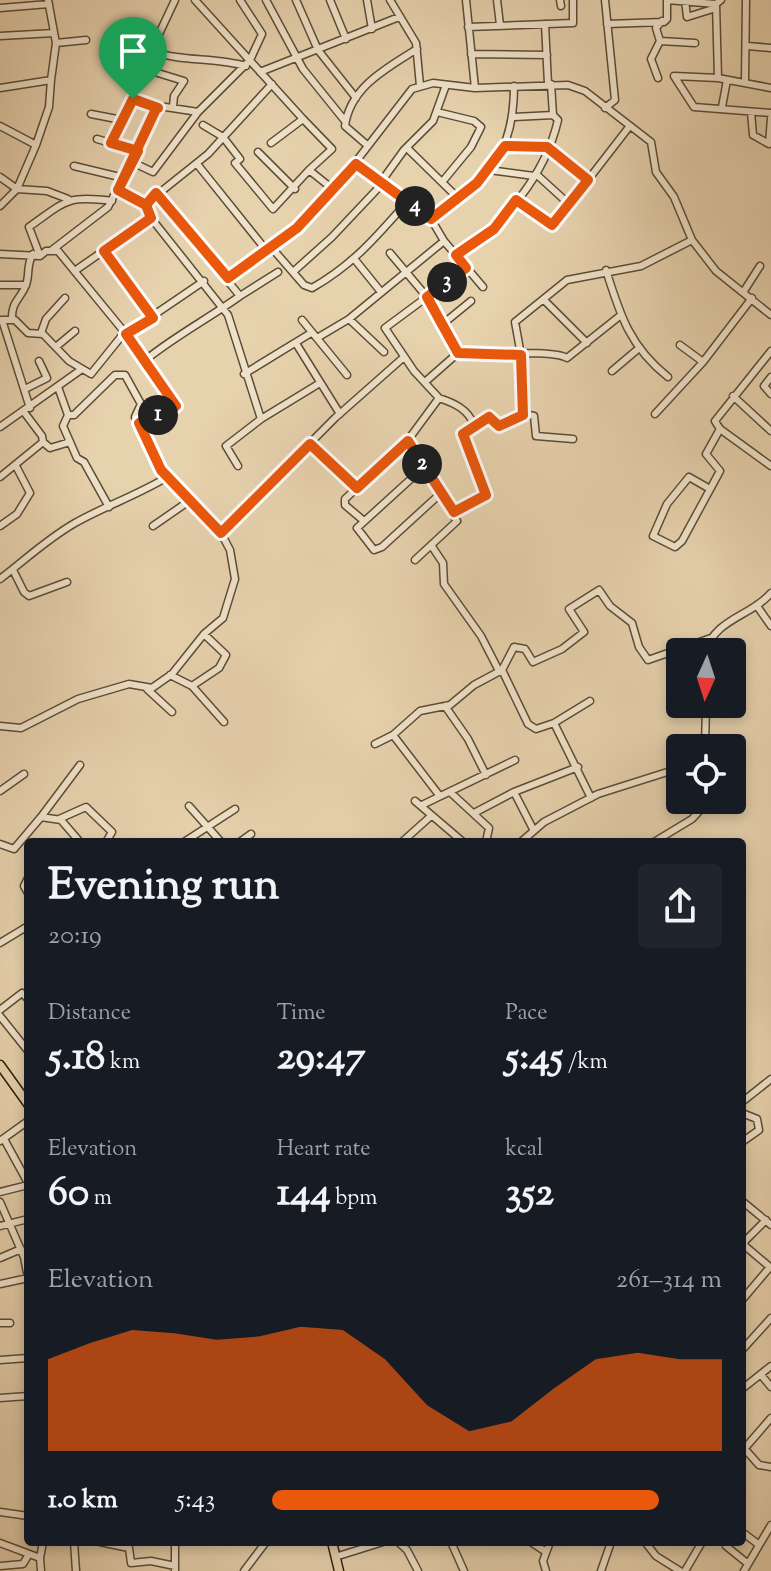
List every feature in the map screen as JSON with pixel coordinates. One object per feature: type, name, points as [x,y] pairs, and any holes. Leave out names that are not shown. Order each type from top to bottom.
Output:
[{"type":"main road","points":[[0,1065],[24,1096]]},
{"type":"main road","points":[[333,1546],[339,1571]]},
{"type":"street","points":[[175,0],[151,51],[172,58],[248,63]]},
{"type":"street","points":[[195,0],[248,63],[272,84],[332,149],[273,209],[235,163],[240,159],[223,137],[203,125]]},
{"type":"street","points":[[132,162],[153,172],[198,112],[248,63],[262,34],[240,0]]},
{"type":"street","points":[[266,0],[296,58],[345,121],[348,130],[367,145]]},
{"type":"street","points":[[296,0],[318,50],[356,98]]},
{"type":"street","points":[[330,0],[346,39]]},
{"type":"street","points":[[372,29],[367,0],[375,0]]},
{"type":"street","points":[[390,0],[417,49],[420,86]]},
{"type":"street","points":[[466,0],[475,88]]},
{"type":"street","points":[[497,0],[500,25]]},
{"type":"street","points":[[468,27],[573,23],[573,0]]},
{"type":"street","points":[[605,0],[615,100],[605,108]]},
{"type":"street","points":[[658,78],[651,59],[660,41],[656,28],[667,19],[667,0],[714,3]]},
{"type":"street","points":[[685,0],[687,17],[714,3]]},
{"type":"street","points":[[745,82],[748,46],[746,0]]},
{"type":"street","points":[[0,8],[48,2],[56,43],[49,107],[36,145],[17,189],[0,206]]},
{"type":"street","points":[[714,3],[718,78]]},
{"type":"street","points":[[260,72],[399,17]]},
{"type":"street","points":[[607,24],[662,21]]},
{"type":"street","points":[[456,255],[499,224],[551,148],[558,120],[553,115],[545,24]]},
{"type":"street","points":[[0,36],[54,33]]},
{"type":"street","points":[[56,43],[86,40]]},
{"type":"street","points":[[660,41],[695,43]]},
{"type":"street","points":[[748,46],[771,48]]},
{"type":"street","points":[[345,121],[356,98],[373,79],[417,49]]},
{"type":"street","points":[[471,54],[547,55]]},
{"type":"street","points":[[119,57],[135,66],[184,81],[174,96],[173,107]]},
{"type":"street","points":[[751,112],[753,135],[769,144],[771,116],[751,112],[722,107],[694,107],[674,77],[677,74],[768,86],[770,77]]},
{"type":"street","points":[[0,88],[51,80]]},
{"type":"street","points":[[722,107],[727,80]]},
{"type":"street","points":[[146,205],[156,193],[197,164],[272,84]]},
{"type":"street","points":[[228,278],[297,228],[356,164],[405,96],[420,86],[475,88],[550,84],[583,90],[654,146],[656,172],[674,197],[692,240],[716,271],[771,315]]},
{"type":"street","points":[[293,272],[332,237],[432,123],[446,85]]},
{"type":"street","points":[[431,219],[489,170],[505,146],[514,117],[514,86]]},
{"type":"street","points":[[111,143],[133,99],[158,108]]},
{"type":"street","points":[[0,254],[37,255],[52,250],[104,212],[158,108],[164,104],[198,112]]},
{"type":"street","points":[[437,112],[474,121],[481,127],[471,147],[443,181]]},
{"type":"street","points":[[91,114],[122,120]]},
{"type":"street","points":[[514,117],[553,115]]},
{"type":"street","points":[[271,143],[303,119]]},
{"type":"street","points":[[0,126],[36,145]]},
{"type":"street","points":[[516,200],[552,225],[629,127]]},
{"type":"street","points":[[97,139],[138,151]]},
{"type":"street","points":[[505,146],[551,148],[588,180]]},
{"type":"street","points":[[407,148],[458,198]]},
{"type":"street","points":[[258,152],[295,189]]},
{"type":"street","points":[[197,164],[269,249],[308,288],[356,261],[368,241],[408,201]]},
{"type":"street","points":[[356,164],[431,219],[444,241],[483,287]]},
{"type":"street","points":[[74,166],[124,178]]},
{"type":"street","points":[[309,170],[334,190]]},
{"type":"street","points":[[489,170],[535,175],[570,205]]},
{"type":"street","points":[[0,177],[17,189],[47,191],[68,199]]},
{"type":"street","points":[[118,190],[146,205],[151,218],[223,306],[261,419]]},
{"type":"street","points":[[156,193],[240,296]]},
{"type":"street","points":[[37,255],[29,227],[68,199],[78,197],[112,201]]},
{"type":"street","points":[[76,270],[151,218]]},
{"type":"street","points":[[523,414],[521,355],[514,325],[567,280],[606,270],[641,266],[692,240]]},
{"type":"street","points":[[244,374],[349,319],[444,241]]},
{"type":"street","points":[[52,250],[63,255],[146,358],[176,406],[139,423]]},
{"type":"street","points":[[104,251],[153,318]]},
{"type":"street","points":[[390,253],[427,297],[458,353]]},
{"type":"street","points":[[12,320],[11,306],[26,285],[27,263],[37,255]]},
{"type":"street","points":[[356,261],[381,292]]},
{"type":"street","points":[[744,291],[760,266]]},
{"type":"street","points":[[466,268],[385,328],[404,357],[439,398],[463,410],[474,425]]},
{"type":"street","points":[[606,270],[621,315],[638,349],[668,377]]},
{"type":"street","points":[[146,358],[175,335],[190,329],[278,272]]},
{"type":"street","points":[[70,442],[50,448],[43,442],[27,410],[27,388],[1,320],[12,320],[28,333],[41,333],[66,358],[93,373],[125,333],[153,318],[204,281]]},
{"type":"street","points":[[0,285],[26,285]]},
{"type":"street","points":[[41,333],[46,319],[65,298]]},
{"type":"street","points":[[655,414],[703,362],[752,298]]},
{"type":"street","points":[[544,300],[587,343]]},
{"type":"street","points":[[444,323],[471,301]]},
{"type":"street","points":[[425,382],[458,353],[521,355],[556,352],[567,358],[621,315]]},
{"type":"street","points":[[349,319],[384,352]]},
{"type":"street","points":[[302,320],[347,375]]},
{"type":"street","points":[[57,346],[75,331]]},
{"type":"street","points":[[297,345],[340,414]]},
{"type":"street","points":[[680,345],[703,362]]},
{"type":"street","points":[[612,371],[638,349]]},
{"type":"street","points":[[771,352],[715,418],[720,429],[771,466]]},
{"type":"street","points":[[221,533],[340,414],[404,357]]},
{"type":"street","points":[[39,361],[47,378],[58,388],[68,415]]},
{"type":"street","points":[[1,425],[27,410],[82,369]]},
{"type":"street","points":[[109,507],[63,425],[68,415],[80,411],[121,373],[140,403],[135,415],[157,465],[192,499],[221,533],[230,550],[234,590],[226,615],[168,673],[147,689]]},
{"type":"street","points":[[771,377],[764,384],[771,394]]},
{"type":"street","points":[[27,388],[47,378]]},
{"type":"street","points":[[238,466],[226,446],[261,419],[320,383]]},
{"type":"street","points":[[733,396],[768,428],[771,419]]},
{"type":"street","points":[[364,521],[344,503],[408,441],[439,398]]},
{"type":"street","points":[[454,512],[487,491],[463,435],[474,425],[489,417],[499,426],[523,414],[534,416],[536,436],[573,439]]},
{"type":"street","points":[[710,489],[689,477],[667,504],[653,536],[675,547],[679,545],[710,489],[720,469],[706,454],[720,429]]},
{"type":"street","points":[[408,441],[454,512],[456,523],[415,560]]},
{"type":"street","points":[[0,477],[43,442]]},
{"type":"street","points":[[310,444],[357,488]]},
{"type":"street","points":[[0,526],[17,514],[30,493],[16,466]]},
{"type":"street","points":[[424,467],[357,531],[377,550],[440,494]]},
{"type":"street","points":[[0,579],[50,539],[144,492],[169,476]]},
{"type":"street","points":[[153,526],[192,499]]},
{"type":"street","points":[[431,545],[443,563],[444,584],[481,636],[528,724],[536,729],[554,723],[590,701]]},
{"type":"street","points":[[13,570],[29,596],[67,582]]},
{"type":"street","points":[[375,744],[393,735],[420,711],[445,706],[500,670],[514,647],[525,649],[533,662],[562,649],[583,630],[569,609],[599,590],[610,606],[632,623],[646,659],[666,653]]},
{"type":"street","points":[[711,638],[726,622],[757,606],[771,593]]},
{"type":"street","points":[[757,606],[771,626]]},
{"type":"street","points":[[192,686],[219,668],[226,659],[225,653],[204,634]]},
{"type":"street","points":[[168,673],[192,686],[224,722]]},
{"type":"street","points":[[0,726],[21,728],[78,699],[129,684],[142,683],[172,712]]},
{"type":"street","points":[[445,706],[468,739],[486,775]]},
{"type":"street","points":[[554,723],[591,798]]},
{"type":"street","points":[[393,735],[439,795]]},
{"type":"street","points":[[458,838],[418,803],[450,792],[515,760]]},
{"type":"street","points":[[0,845],[14,849],[80,765]]},
{"type":"street","points":[[476,812],[514,792],[578,767]]},
{"type":"street","points":[[0,791],[24,774]]},
{"type":"street","points":[[525,838],[533,829],[591,798],[666,776]]},
{"type":"street","points":[[450,792],[476,812],[491,831],[488,838]]},
{"type":"street","points":[[514,792],[533,829]]},
{"type":"street","points":[[189,806],[218,838]]},
{"type":"street","points":[[41,817],[59,819],[86,807],[112,832],[111,838]]},
{"type":"street","points":[[190,838],[235,809]]},
{"type":"street","points":[[661,838],[698,814]]},
{"type":"street","points":[[406,838],[431,816]]},
{"type":"street","points":[[59,819],[76,838]]},
{"type":"street","points":[[246,838],[251,834]]},
{"type":"street","points":[[0,943],[24,928]]},
{"type":"street","points":[[24,995],[0,1013],[24,1046]]},
{"type":"street","points":[[746,1099],[771,1079]]},
{"type":"street","points":[[746,1115],[757,1119],[759,1130],[746,1139]]},
{"type":"street","points":[[24,1124],[2,1140],[24,1177]]},
{"type":"street","points":[[0,1192],[24,1185]]},
{"type":"street","points":[[0,1202],[23,1250],[0,1258]]},
{"type":"street","points":[[746,1204],[768,1222],[746,1246]]},
{"type":"street","points":[[0,1226],[24,1220]]},
{"type":"street","points":[[746,1251],[771,1267],[746,1295]]},
{"type":"street","points":[[0,1284],[24,1280]]},
{"type":"street","points":[[746,1346],[771,1318]]},
{"type":"street","points":[[0,1323],[10,1323]]},
{"type":"street","points":[[0,1360],[24,1358]]},
{"type":"street","points":[[746,1386],[771,1366]]},
{"type":"street","points":[[762,1376],[771,1387]]},
{"type":"street","points":[[0,1398],[24,1396]]},
{"type":"street","points":[[746,1445],[771,1418]]},
{"type":"street","points":[[746,1449],[759,1465],[771,1467]]},
{"type":"street","points":[[0,1512],[24,1515]]},
{"type":"street","points":[[744,1571],[771,1525]]},
{"type":"street","points":[[746,1535],[758,1544]]},
{"type":"street","points":[[0,1543],[40,1558]]},
{"type":"street","points":[[41,1571],[42,1546]]},
{"type":"street","points":[[74,1546],[76,1571]]},
{"type":"street","points":[[131,1546],[130,1567],[151,1561],[175,1569],[175,1546]]},
{"type":"street","points":[[244,1571],[263,1546]]},
{"type":"street","points":[[335,1557],[370,1546]]},
{"type":"street","points":[[402,1546],[418,1571]]},
{"type":"street","points":[[453,1546],[464,1571]]},
{"type":"street","points":[[537,1546],[546,1552]]},
{"type":"street","points":[[546,1571],[548,1546]]},
{"type":"street","points":[[601,1571],[610,1546]]},
{"type":"street","points":[[650,1546],[682,1571],[699,1546]]},
{"type":"street","points":[[726,1546],[747,1563]]},
{"type":"street","points":[[0,1566],[23,1564],[29,1554]]},
{"type":"route","points":[[133,99],[111,143],[138,151],[122,182],[118,190],[130,195],[146,205],[156,193],[207,257],[228,278],[297,228],[347,178],[356,164],[431,219],[477,183],[505,146],[547,147],[556,151],[588,180],[552,225],[516,200],[494,229],[456,255],[466,268],[427,297],[458,353],[521,355],[523,415],[499,426],[489,417],[463,434],[486,495],[454,512],[408,441],[357,488],[310,444],[221,533],[174,480],[161,470],[139,423],[172,410],[175,402],[126,334],[153,318],[104,251],[151,218],[146,205],[118,190],[138,151],[156,109],[158,108],[133,99]]}]
